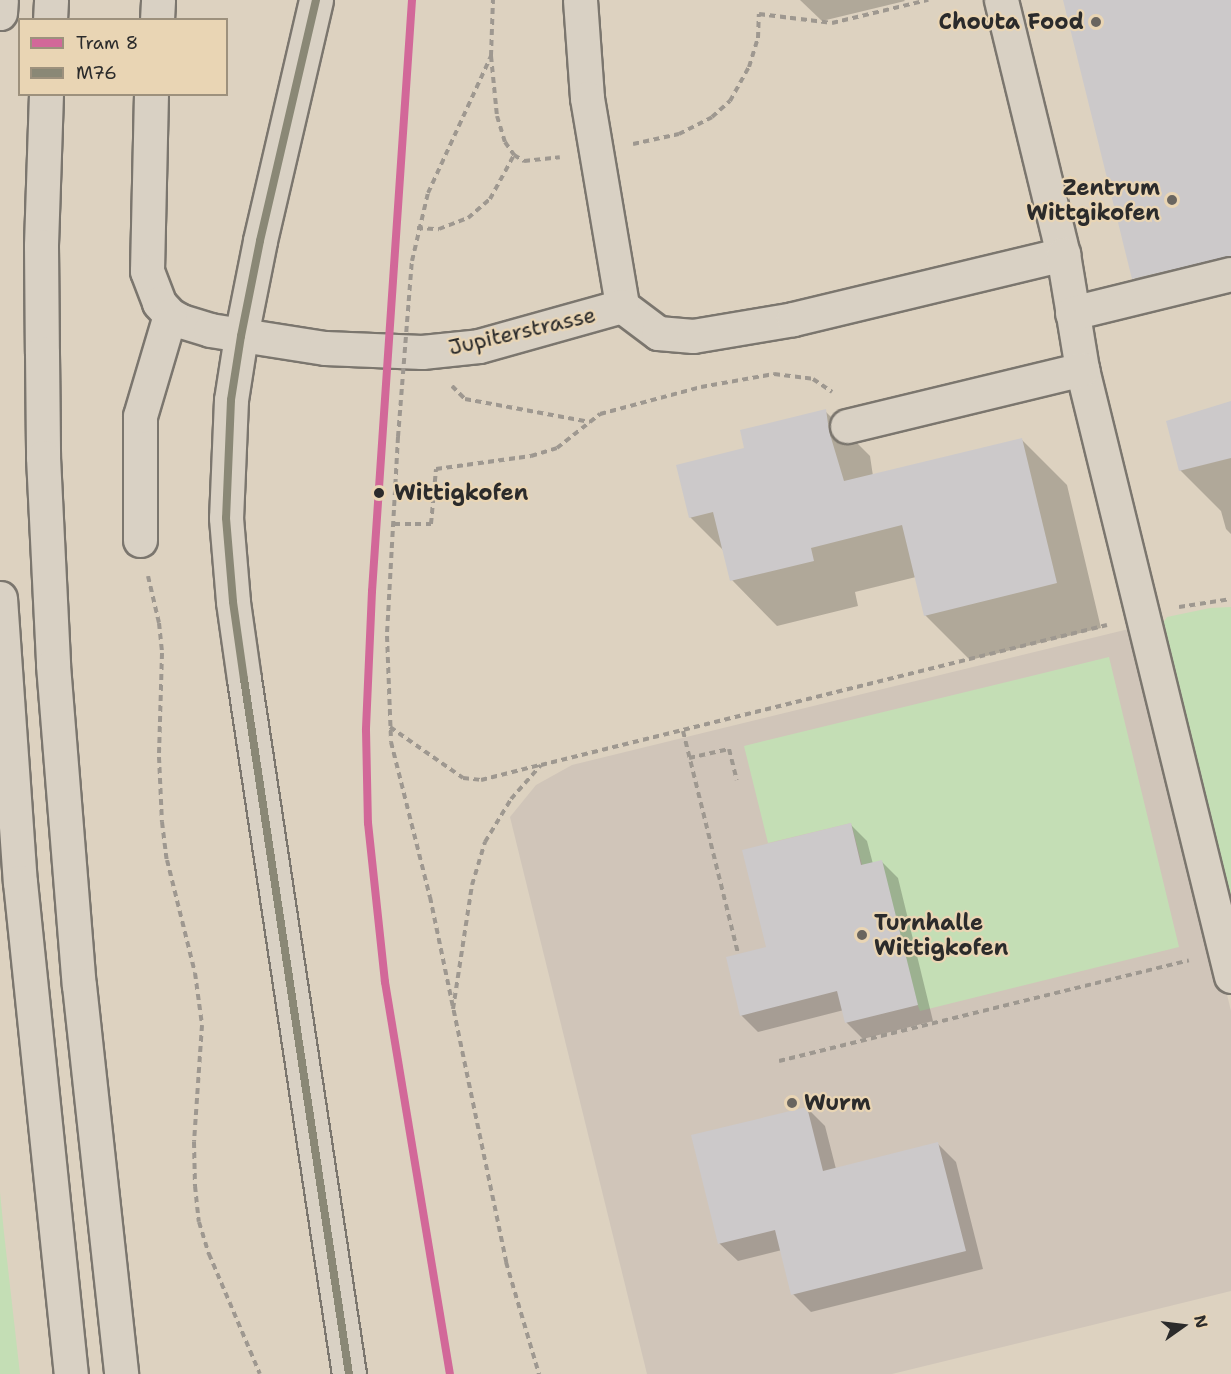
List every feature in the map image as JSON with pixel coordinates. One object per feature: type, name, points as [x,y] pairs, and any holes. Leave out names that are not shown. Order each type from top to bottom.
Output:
[{"type":"main road","points":[[0,12],[1,0]]},
{"type":"main road","points":[[50,18],[51,0]]},
{"type":"main road","points":[[157,18],[158,0]]},
{"type":"main road","points":[[316,0],[260,241],[241,336],[231,400],[227,528],[233,602],[349,1374]]},
{"type":"main road","points":[[580,0],[587,98],[622,306],[657,333],[693,336],[793,319],[1063,254]]},
{"type":"main road","points":[[1001,0],[1063,254],[1082,369],[1228,964]]},
{"type":"main road","points":[[46,96],[41,234],[42,365],[53,665],[78,975],[121,1374]]},
{"type":"main road","points":[[140,540],[140,416],[170,315],[159,303],[147,271],[151,96]]},
{"type":"main road","points":[[1072,313],[1231,274]]},
{"type":"main road","name":"Jupiterstrasse","points":[[170,315],[194,326],[241,336],[358,351],[422,352],[479,346],[622,306]]},
{"type":"main road","points":[[848,426],[1082,369]]},
{"type":"main road","points":[[0,598],[24,925],[71,1374]]},
{"type":"path","points":[[493,0],[491,56],[497,116],[505,142],[514,155],[524,161],[595,152],[679,134],[712,117],[730,101],[749,67],[758,38],[759,14],[832,23],[928,0]]},
{"type":"path","points":[[491,56],[428,193],[417,228],[412,261],[398,437],[387,636],[390,727],[391,742],[430,897],[506,1262],[539,1374]]},
{"type":"path","points":[[417,228],[438,229],[468,218],[490,199],[514,155]]},
{"type":"path","points":[[422,352],[465,399],[591,422]]},
{"type":"path","points":[[394,524],[431,524],[436,469],[531,456],[557,448],[600,414],[701,387],[774,374],[813,378],[839,396],[848,426]]},
{"type":"path","points":[[140,540],[159,623],[162,653],[159,779],[167,860],[195,973],[202,1025],[194,1142],[199,1222],[209,1254],[253,1352],[260,1374]]},
{"type":"path","points":[[390,727],[463,778],[481,780],[1208,600],[1231,599]]},
{"type":"path","points":[[682,730],[738,954]]},
{"type":"path","points":[[689,758],[729,749],[737,780]]},
{"type":"path","points":[[453,1009],[472,885],[485,842],[511,799],[541,765]]},
{"type":"path","points":[[779,1061],[1228,964]]},
{"type":"shaded area","points":[[1137,627],[1231,1011],[1231,1291],[892,1374],[647,1374],[510,817],[536,785],[572,765]]},
{"type":"green space","points":[[1231,607],[1231,904],[1228,905],[1159,629],[1167,617],[1210,608]]},
{"type":"green space","points":[[1109,657],[1179,947],[920,1011],[862,865],[851,823],[768,843],[744,746]]},
{"type":"green space","points":[[0,1192],[4,1233],[20,1374],[0,1374]]},
{"type":"building","name":"Zentrum Wittgikofen","points":[[1063,0],[1231,0],[1231,256],[1132,279]]},
{"type":"building","points":[[1231,401],[1231,458],[1179,471],[1166,421]]},
{"type":"building","points":[[826,409],[829,431],[844,481],[1022,438],[1057,583],[924,616],[902,525],[811,548],[814,561],[730,581],[713,512],[689,518],[676,465],[744,448],[740,430]]},
{"type":"building","points":[[851,823],[861,865],[882,860],[918,1005],[845,1023],[837,991],[740,1016],[726,957],[766,947],[742,850]]},
{"type":"building","points":[[807,1107],[823,1171],[938,1142],[966,1251],[791,1295],[775,1230],[718,1244],[691,1135]]},
{"type":"tram line","name":"8","points":[[412,0],[372,591],[366,730],[368,823],[385,982],[450,1374]]},
{"type":"transit line","name":"M76","points":[[316,0],[260,241],[241,336],[231,400],[226,518],[233,602],[244,679],[349,1374]]},
{"type":"place","name":"Chouta Food","points":[[1096,22]]},
{"type":"place","name":"Zentrum Wittgikofen","points":[[1172,200]]},
{"type":"place","name":"Wittigkofen","points":[[379,493]]},
{"type":"place","name":"Turnhalle Wittigkofen","points":[[862,935]]},
{"type":"place","name":"Wurm","points":[[792,1103]]}]
